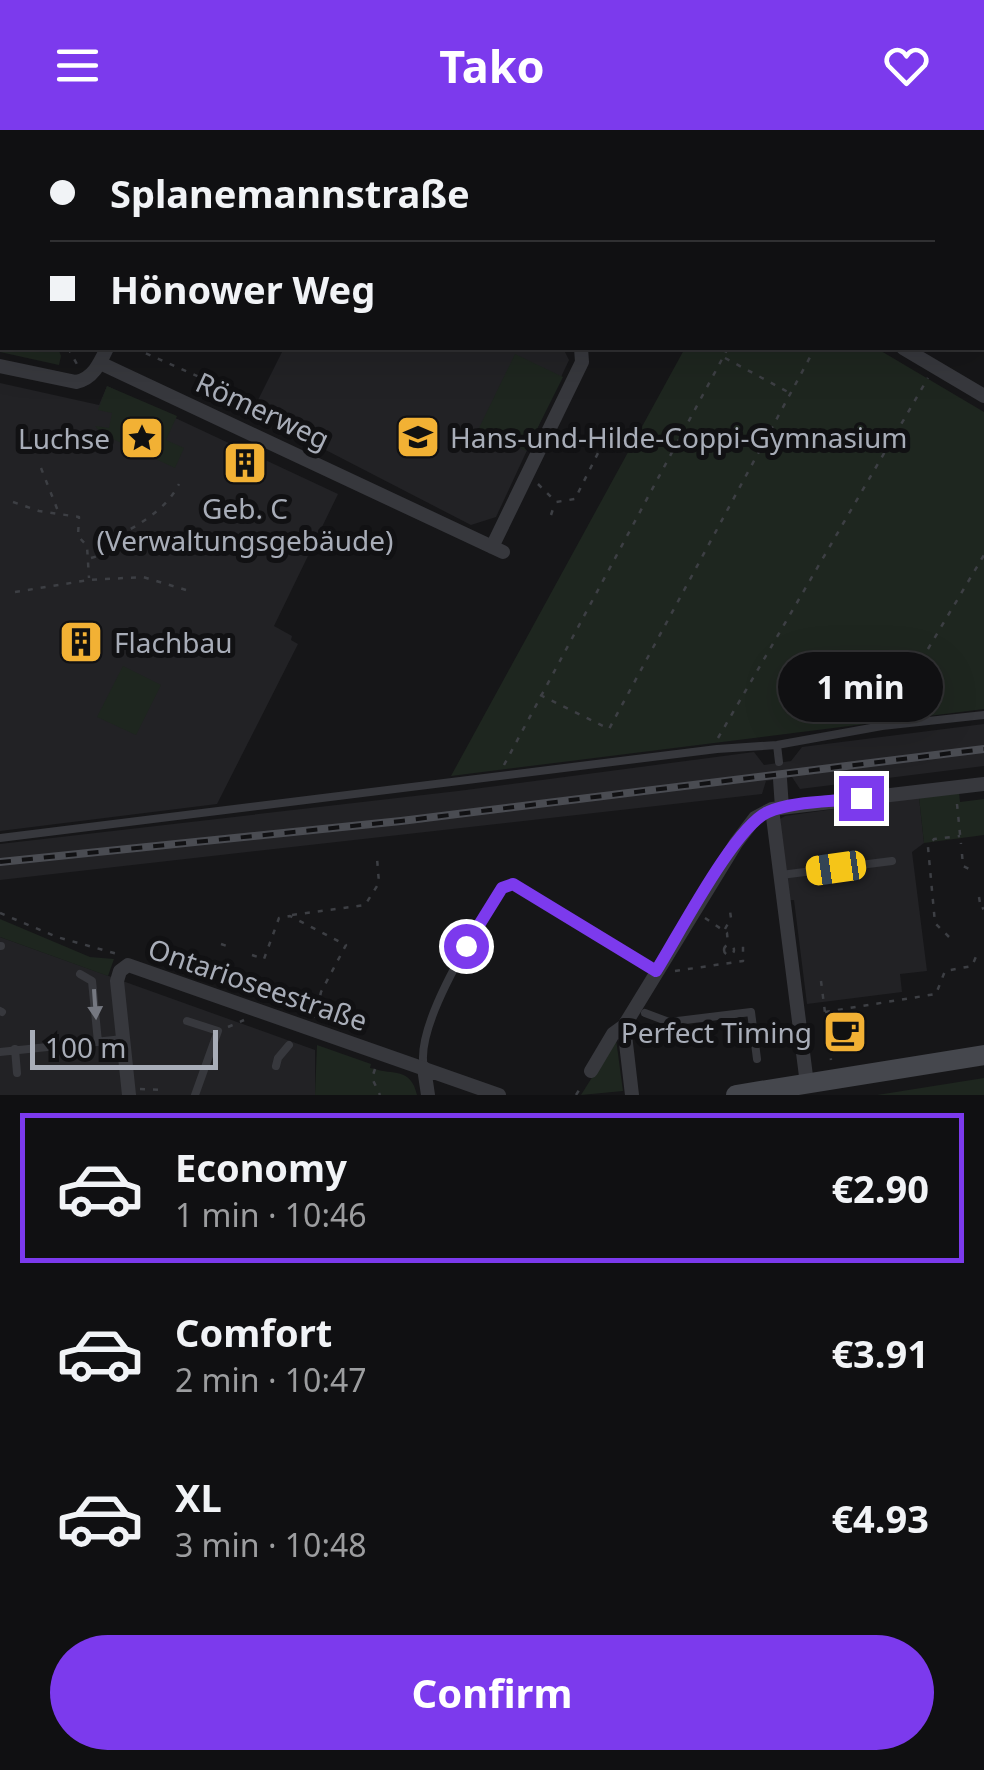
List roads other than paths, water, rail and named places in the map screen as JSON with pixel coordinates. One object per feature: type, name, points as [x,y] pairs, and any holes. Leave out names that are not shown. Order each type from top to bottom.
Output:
[{"type":"street","points":[[0,366],[76,382],[86,380],[107,350]]},
{"type":"street","name":"Römerweg","points":[[100,363],[498,549],[582,362],[580,350]]},
{"type":"street","points":[[906,350],[984,396]]},
{"type":"street","points":[[780,778],[780,875],[807,1084]]},
{"type":"street","points":[[591,1071],[613,1034],[624,1026],[755,818],[777,809],[984,784]]},
{"type":"street","name":"Ontarioseestraße","points":[[135,1092],[123,1040],[117,981],[120,971],[128,966],[500,1095]]},
{"type":"street","points":[[624,1026],[632,1095]]},
{"type":"street","points":[[736,1095],[984,1055]]},
{"type":"street","points":[[424,1068],[428,1095]]},
{"type":"lane","points":[[0,838],[777,744],[984,714]]},
{"type":"lane","points":[[777,744],[778,762]]},
{"type":"lane","points":[[780,875],[892,861]]},
{"type":"lane","points":[[424,1068],[420,1054],[448,975],[502,888],[513,884],[658,968]]},
{"type":"lane","points":[[80,974],[92,980],[98,1042]]},
{"type":"lane","points":[[645,1014],[669,1022],[751,1012],[757,1059]]},
{"type":"lane","points":[[187,1021],[218,1031],[195,1095]]},
{"type":"lane","points":[[18,1074],[8,1051],[123,1040]]},
{"type":"lane","points":[[276,1066],[289,1046]]},
{"type":"railway","points":[[0,862],[401,821],[984,749]]},
{"type":"place","name":"Hans-und-Hilde-Coppi-Gymnasium","points":[[418,437]]},
{"type":"place","name":"Luchse","points":[[142,438]]},
{"type":"place","name":"Geb. C (Verwaltungsgebäude)","points":[[245,463]]},
{"type":"place","name":"Flachbau","points":[[81,642]]},
{"type":"place","name":"Perfect Timing","points":[[845,1032]]}]
